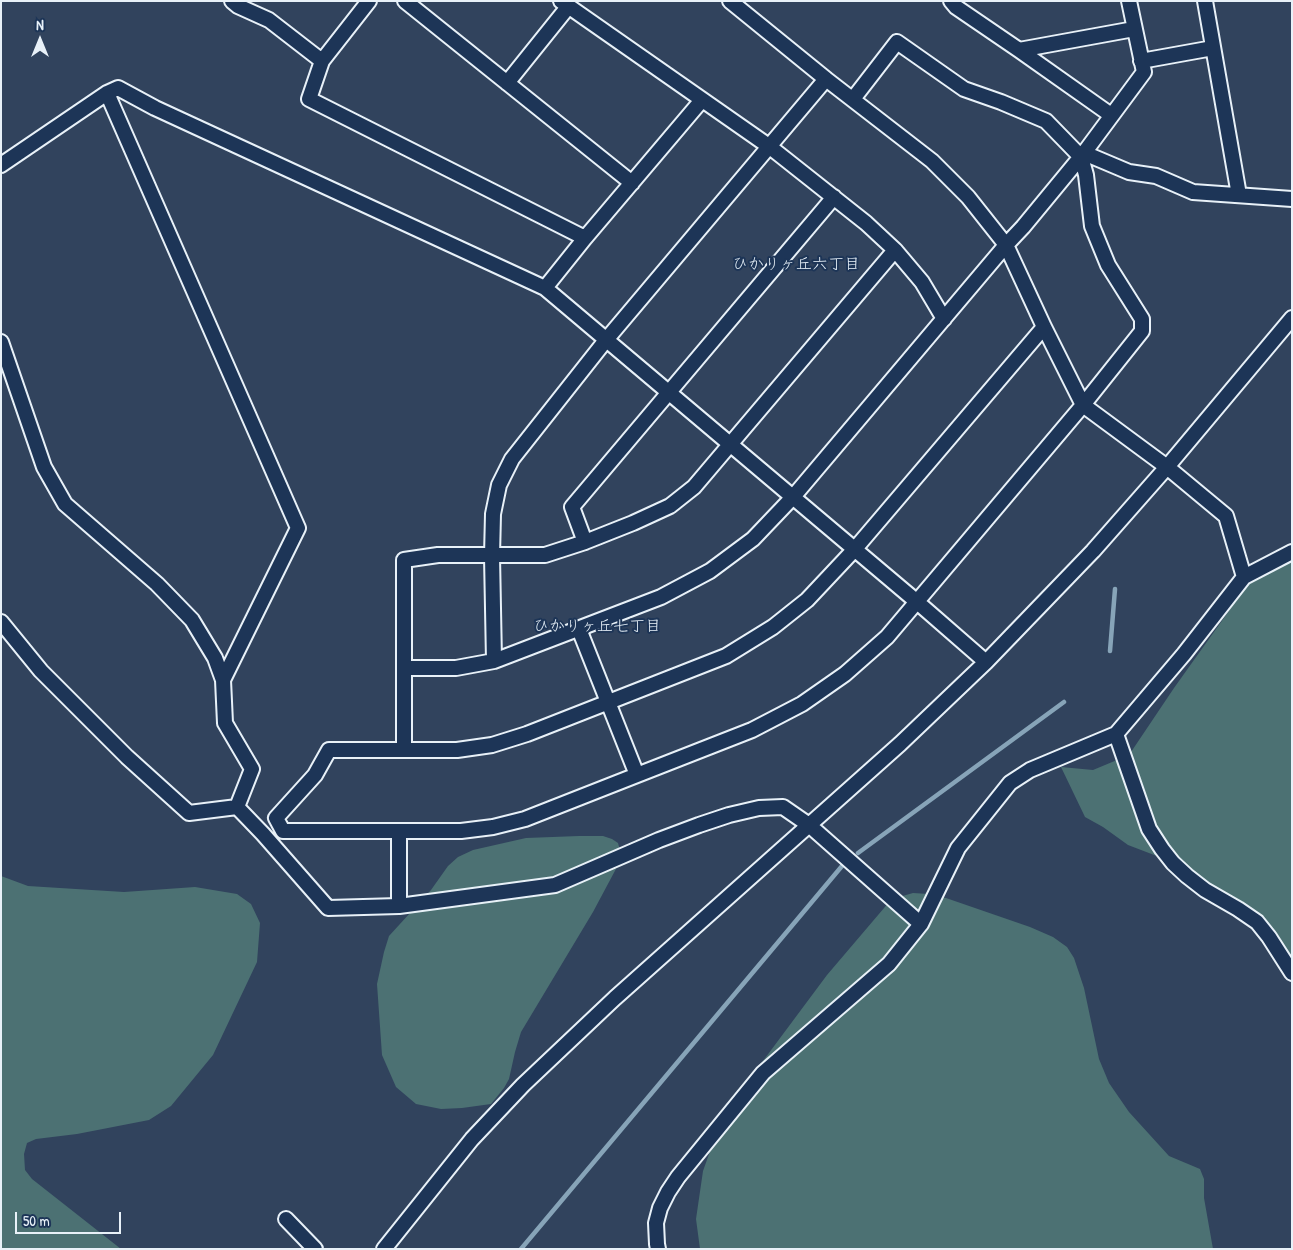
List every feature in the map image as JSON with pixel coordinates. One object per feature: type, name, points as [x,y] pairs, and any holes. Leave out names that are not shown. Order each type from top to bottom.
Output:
[{"type":"street","points":[[232,1],[238,6],[269,20],[322,61]]},
{"type":"street","points":[[369,1],[322,61],[309,99],[585,238]]},
{"type":"street","points":[[405,1],[632,183]]},
{"type":"street","points":[[951,1],[956,7],[1111,115]]},
{"type":"street","points":[[404,668],[456,668],[494,661],[661,597],[710,571],[753,539],[793,497],[1023,227],[1083,155],[1144,72],[1129,1]]},
{"type":"street","points":[[1205,1],[1239,195]]},
{"type":"street","points":[[736,3],[826,79],[932,161],[968,197],[1006,245],[1083,405],[1167,467],[1226,516],[1244,577]]},
{"type":"street","points":[[507,83],[565,4],[770,146],[866,223],[895,250],[922,282],[944,319]]},
{"type":"street","points":[[1019,50],[1134,29]]},
{"type":"street","points":[[853,99],[897,42],[964,89],[1046,121],[1083,155],[1130,172],[1156,176],[1193,192],[1292,199]]},
{"type":"street","points":[[1141,61],[1213,48]]},
{"type":"street","points":[[494,661],[493,514],[499,485],[512,459],[606,340],[826,79]]},
{"type":"street","points":[[1,165],[107,93],[118,88],[164,112],[545,288],[986,662]]},
{"type":"street","points":[[107,93],[298,528],[223,680]]},
{"type":"street","points":[[545,288],[702,100]]},
{"type":"street","points":[[1044,327],[854,550],[807,600],[773,627],[726,656],[527,734],[492,745],[456,750],[329,750],[315,776],[276,818],[283,831],[461,831],[493,827],[525,819],[752,730],[802,704],[845,674],[887,637],[1083,405],[1142,331],[1142,318],[1108,265],[1092,226],[1083,155]]},
{"type":"street","points":[[585,542],[572,507],[834,197]]},
{"type":"street","points":[[404,750],[404,560],[438,555],[545,555],[585,542],[670,506],[694,487],[895,250]]},
{"type":"street","points":[[384,1249],[472,1140],[523,1085],[615,998],[900,744],[986,662],[1093,551],[1167,467],[1292,318]]},
{"type":"street","points":[[1,342],[44,467],[66,504],[158,584],[192,620],[215,658],[223,680],[226,723],[252,769],[237,808]]},
{"type":"street","points":[[658,1249],[656,1244],[656,1223],[660,1208],[678,1177],[763,1073],[888,964],[921,924],[958,848],[1010,783],[1030,770],[1116,734],[1184,654],[1244,577],[1292,552]]},
{"type":"street","points":[[1,622],[41,671],[127,756],[190,813],[237,808],[264,834],[328,908],[399,906],[555,885],[667,837],[729,815],[759,808],[783,806],[809,825],[921,924]]},
{"type":"street","points":[[579,628],[637,775]]},
{"type":"street","points":[[1116,734],[1149,828],[1162,849],[1173,863],[1205,890],[1257,922],[1292,973]]},
{"type":"street","points":[[399,831],[399,906]]},
{"type":"street","points":[[286,1219],[315,1249]]},
{"type":"green space","points":[[1292,546],[1292,974],[1263,939],[1202,883],[1175,863],[1128,845],[1085,817],[1061,767],[1093,770],[1129,755],[1261,566]]},
{"type":"green space","points":[[603,836],[612,839],[618,843],[621,854],[617,867],[593,912],[521,1032],[509,1079],[504,1088],[491,1104],[441,1109],[416,1104],[396,1087],[382,1055],[377,984],[389,936],[431,890],[448,866],[458,857],[473,850],[526,838]]},
{"type":"green space","points":[[1,876],[28,886],[124,892],[195,887],[237,894],[251,904],[260,923],[257,962],[213,1055],[171,1106],[149,1120],[77,1134],[36,1139],[27,1143],[24,1154],[25,1170],[32,1179],[121,1249],[1,1249]]},
{"type":"green space","points":[[913,893],[946,898],[1030,927],[1053,937],[1067,947],[1074,958],[1084,988],[1099,1059],[1109,1083],[1129,1112],[1169,1156],[1200,1169],[1204,1179],[1204,1198],[1213,1249],[700,1249],[696,1219],[703,1171],[720,1123],[757,1069],[827,975],[890,901]]},
{"type":"waterway","points":[[1110,651],[1115,589]]},
{"type":"waterway","points":[[858,853],[1064,702]]},
{"type":"waterway","points":[[521,1249],[842,866]]},
{"type":"district","name":"ひかりヶ丘六丁目","points":[[796,265]]},
{"type":"district","name":"ひかりヶ丘七丁目","points":[[597,627]]}]
